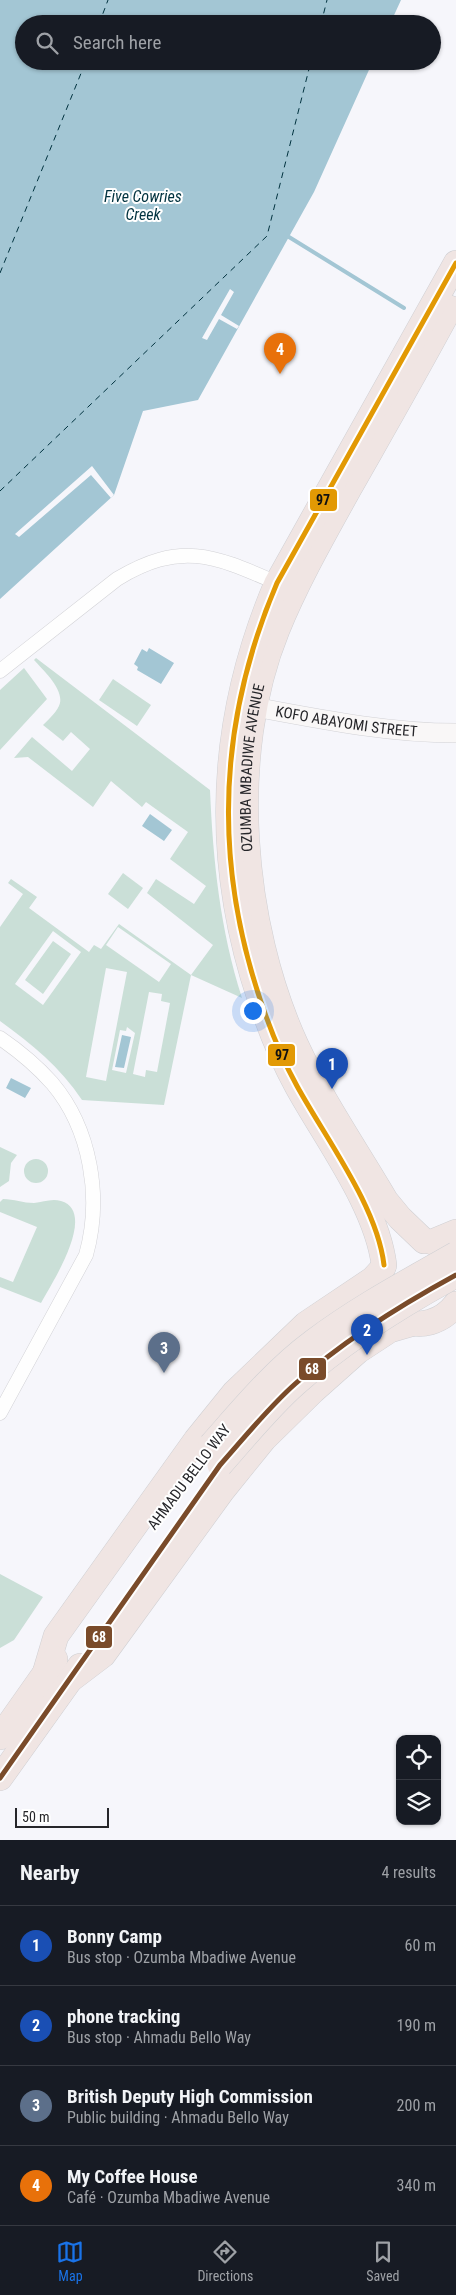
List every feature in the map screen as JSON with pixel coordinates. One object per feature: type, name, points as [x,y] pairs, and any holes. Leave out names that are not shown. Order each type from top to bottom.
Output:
[{"type":"highway","name":"OZUMBA MBADIWE AVENUE","points":[[414,1323],[402,1319],[386,1303],[381,1286],[383,1266],[377,1230],[296,1084],[270,1028],[251,972],[240,922],[228,842],[230,769],[247,705],[263,671],[276,632],[286,587],[456,263]]},
{"type":"highway","name":"OZUMBA MBADIWE AVENUE","points":[[286,587],[456,297]]},
{"type":"highway","name":"OZUMBA MBADIWE AVENUE","points":[[247,705],[247,846],[252,898],[263,949],[277,996],[296,1044],[316,1083],[386,1201],[400,1218],[428,1242],[443,1247],[456,1261]]},
{"type":"highway","points":[[45,1673],[56,1636],[196,1440],[234,1393],[306,1324],[373,1279],[396,1249],[405,1244],[428,1242],[456,1232]]},
{"type":"highway","name":"AHMADU BELLO WAY","points":[[0,1737],[45,1673],[215,1455],[274,1375],[312,1343],[367,1305],[456,1254]]},
{"type":"highway","name":"AHMADU BELLO WAY","points":[[0,1778],[70,1680],[215,1455],[294,1384],[345,1343],[398,1307],[456,1275]]},
{"type":"highway","points":[[70,1680],[103,1655],[222,1491],[264,1439],[313,1390],[358,1351],[390,1330],[414,1323],[440,1319],[456,1304]]},
{"type":"street","points":[[0,671],[117,579],[138,566],[160,558],[179,555],[216,558],[286,587]]},
{"type":"street","name":"KOFO ABAYOMI STREET","points":[[247,705],[378,727],[456,733]]},
{"type":"street","points":[[0,1038],[39,1069],[52,1083],[70,1110],[85,1148],[90,1172],[94,1212],[92,1232],[86,1255],[0,1414]]},
{"type":"green space","points":[[36,658],[210,790],[213,843],[223,921],[234,972],[242,998],[191,975],[213,945],[147,893],[156,879],[194,904],[206,886],[170,859],[188,832],[146,802],[142,807],[111,781],[93,807],[28,757],[14,758],[32,737],[72,771],[90,749],[71,732],[63,741],[43,725],[57,709],[60,697],[55,685],[34,660]]},
{"type":"green space","points":[[24,668],[47,699],[0,750],[0,690]]},
{"type":"green space","points":[[113,679],[151,705],[137,726],[99,700]]},
{"type":"green space","points":[[123,873],[143,888],[128,909],[108,894]]},
{"type":"green space","points":[[11,879],[37,897],[29,908],[89,952],[94,945],[101,949],[119,924],[191,975],[164,1105],[82,1100],[45,1057],[0,1021],[0,927],[23,894],[8,883]],"holes":[[[118,927],[171,964],[159,982],[106,945]],[[53,931],[81,952],[43,1005],[15,984]],[[106,968],[127,972],[106,1081],[86,1077]],[[149,992],[162,994],[161,1001],[170,1003],[157,1072],[146,1070],[145,1077],[133,1074]],[[127,1027],[135,1033],[126,1073],[112,1070],[120,1030],[126,1031]]]},
{"type":"green space","points":[[53,941],[71,954],[43,994],[25,980]]},
{"type":"green space","points":[[0,1147],[17,1155],[11,1163],[9,1181],[0,1187]]},
{"type":"green space","points":[[36,1159],[45,1162],[48,1171],[45,1180],[36,1183],[27,1180],[24,1171],[27,1162]]},
{"type":"green space","points":[[3,1199],[34,1203],[58,1200],[71,1208],[75,1219],[74,1233],[69,1249],[41,1303],[0,1287],[0,1277],[13,1282],[37,1227],[0,1212],[0,1202]]},
{"type":"green space","points":[[0,1574],[43,1597],[14,1640],[0,1648]]},
{"type":"water","name":"Five Cowries Creek","points":[[0,0],[401,0],[394,15],[15,15],[15,70],[369,70],[314,192],[198,400],[143,411],[114,495],[0,599]]},
{"type":"water","points":[[149,648],[174,663],[161,684],[137,670],[138,667],[134,664],[142,649],[147,652]]},
{"type":"water","points":[[150,814],[172,830],[164,841],[142,826]]},
{"type":"water","points":[[122,1035],[131,1037],[124,1068],[115,1067]]},
{"type":"water","points":[[11,1078],[31,1088],[25,1098],[6,1088]]},
{"type":"pier","points":[[230,289],[234,292],[221,315],[239,326],[237,329],[219,319],[207,340],[202,338]]},
{"type":"pier","points":[[92,466],[114,495],[111,498],[91,475],[19,537],[15,534]]},
{"type":"waterway","points":[[289,237],[404,308]]},
{"type":"ferry route","points":[[102,15],[108,0]]},
{"type":"ferry route","points":[[323,15],[327,0]]},
{"type":"ferry route","points":[[0,273],[82,70]]},
{"type":"ferry route","points":[[0,491],[267,236],[309,70]]},
{"type":"transit line","name":"97","points":[[384,1265],[372,1220],[361,1196],[292,1076],[277,1044],[260,999],[245,947],[235,894],[229,842],[229,790],[234,737],[243,686],[258,634],[277,583],[456,263]]},
{"type":"transit line","name":"68","points":[[0,1778],[220,1465],[256,1423],[295,1384],[352,1338],[456,1275]]},
{"type":"place","name":"My Coffee House","points":[[280,374]]},
{"type":"place","name":"Bonny Camp","points":[[332,1089]]},
{"type":"place","name":"phone tracking","points":[[367,1355]]},
{"type":"place","name":"British Deputy High Commission","points":[[164,1373]]}]
